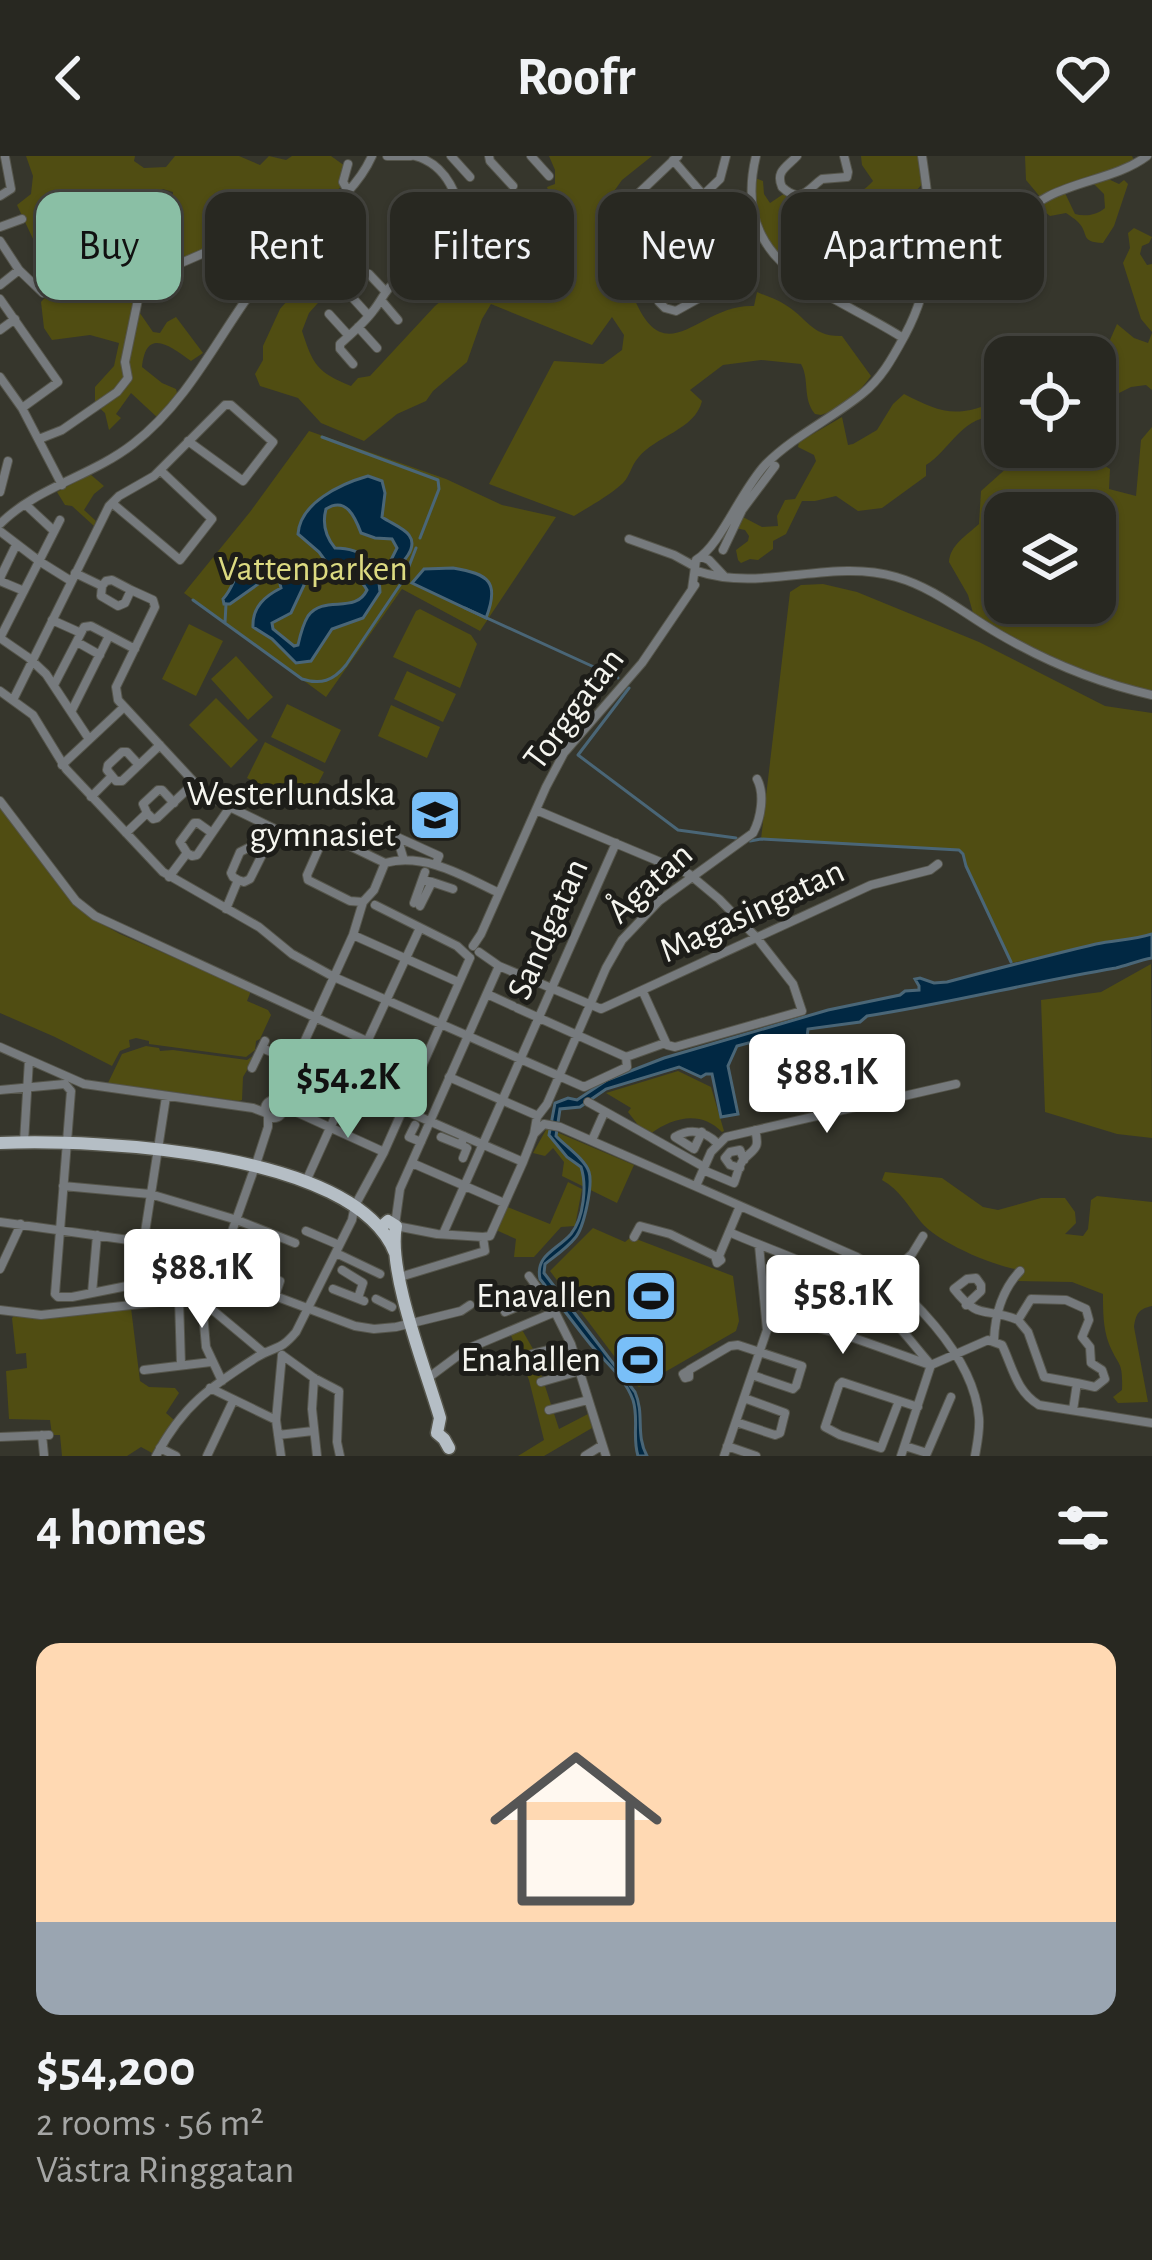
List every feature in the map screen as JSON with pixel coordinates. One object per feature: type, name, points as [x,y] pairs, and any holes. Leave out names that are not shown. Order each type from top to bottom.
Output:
[{"type":"main road","points":[[0,1143],[67,1141],[158,1147],[255,1167],[358,1205],[392,1228],[400,1277],[445,1435]]},
{"type":"street","points":[[348,164],[343,182],[348,191],[373,156]]},
{"type":"street","points":[[387,156],[430,162],[453,192]]},
{"type":"street","points":[[437,169],[452,156],[470,177]]},
{"type":"street","points":[[489,156],[513,186]]},
{"type":"street","points":[[531,156],[549,176]]},
{"type":"street","points":[[706,192],[722,176],[726,156]]},
{"type":"street","points":[[752,192],[756,156]]},
{"type":"street","points":[[796,156],[780,176],[786,191],[795,195],[806,194],[822,179],[847,177],[844,156]]},
{"type":"street","points":[[922,156],[927,192]]},
{"type":"street","points":[[1044,200],[1147,156]]},
{"type":"street","points":[[0,196],[11,189],[4,157]]},
{"type":"street","points":[[640,192],[675,158],[702,192]]},
{"type":"street","points":[[0,227],[22,219]]},
{"type":"street","points":[[757,224],[766,246],[781,264],[903,338]]},
{"type":"street","points":[[0,241],[19,271],[36,287]]},
{"type":"street","points":[[39,439],[62,430],[126,381],[125,362],[142,280],[205,252]]},
{"type":"street","points":[[0,284],[19,271]]},
{"type":"street","points":[[369,274],[398,320]]},
{"type":"street","points":[[353,364],[339,347],[390,289]]},
{"type":"street","points":[[0,298],[58,382],[22,408]]},
{"type":"street","points":[[103,586],[39,561],[0,528],[25,504],[126,449],[167,413],[246,300]]},
{"type":"street","points":[[355,300],[369,316]]},
{"type":"street","points":[[659,302],[676,311],[696,300]]},
{"type":"street","points":[[723,550],[753,478],[773,457],[873,384],[895,355],[920,300]]},
{"type":"street","points":[[329,314],[349,336]]},
{"type":"street","points":[[0,330],[15,319]]},
{"type":"street","points":[[358,327],[377,348]]},
{"type":"street","points":[[0,377],[22,408],[62,485]]},
{"type":"street","points":[[13,700],[112,503],[160,470],[188,441],[228,404],[273,442],[241,481],[188,441]]},
{"type":"street","points":[[0,492],[8,461]]},
{"type":"street","points":[[738,508],[775,466]]},
{"type":"street","points":[[112,503],[180,560],[212,519],[160,470]]},
{"type":"street","points":[[25,504],[55,532]]},
{"type":"street","name":"Torggatan","points":[[284,1348],[309,1309],[384,1152],[565,753],[674,619],[738,508]]},
{"type":"street","points":[[60,520],[0,638],[33,661],[89,739]]},
{"type":"street","points":[[629,539],[725,577],[758,580],[850,570],[898,577],[1063,665],[1103,683],[1152,695]]},
{"type":"street","points":[[16,544],[0,579],[24,590]]},
{"type":"street","points":[[131,590],[124,605],[101,596],[106,581],[112,580],[153,600],[116,697],[210,798],[275,829],[262,855],[250,879],[232,878],[241,852],[248,848],[262,855]]},
{"type":"street","points":[[52,620],[100,655]]},
{"type":"street","points":[[54,685],[88,626],[134,649]]},
{"type":"street","points":[[71,711],[109,635]]},
{"type":"street","points":[[0,691],[33,715],[62,765],[169,877],[261,928],[292,954],[334,977],[584,1087],[666,1044],[675,1047],[802,1011],[793,985],[757,938],[692,877],[536,810]]},
{"type":"street","points":[[62,765],[124,707]]},
{"type":"street","points":[[139,765],[128,752],[122,752],[107,770],[122,781],[139,765],[160,745]]},
{"type":"street","points":[[91,796],[112,776]]},
{"type":"street","name":"Ågatan","points":[[483,1238],[490,1236],[544,1120],[606,968],[633,926],[659,901],[756,829],[762,788],[758,779]]},
{"type":"street","points":[[174,803],[159,790],[143,804],[156,819],[174,803],[194,783]]},
{"type":"street","points":[[0,800],[76,901],[92,914],[421,1066]]},
{"type":"street","points":[[212,833],[194,824],[180,842],[187,853],[197,854],[212,833],[230,807]]},
{"type":"street","points":[[126,833],[147,813]]},
{"type":"street","points":[[499,893],[430,863],[386,863],[329,836],[323,839],[307,875],[308,880],[347,900],[370,906],[590,1006]]},
{"type":"street","points":[[403,857],[398,837],[440,856],[437,861]]},
{"type":"street","name":"Sandgatan","points":[[443,1234],[616,843]]},
{"type":"street","points":[[169,877],[187,853]]},
{"type":"street","points":[[222,1381],[211,1362],[203,1313],[295,1062],[386,863]]},
{"type":"street","name":"Magasingatan","points":[[590,1006],[608,1008],[871,884],[938,864]]},
{"type":"street","points":[[417,905],[427,878],[453,889]]},
{"type":"street","points":[[226,909],[238,880]]},
{"type":"street","points":[[367,1042],[419,929]]},
{"type":"street","points":[[353,935],[458,982]]},
{"type":"street","points":[[400,1277],[485,1251],[483,1238],[392,1228],[400,1189],[499,966]]},
{"type":"street","points":[[643,992],[666,1044]]},
{"type":"street","points":[[487,994],[578,1034],[626,1062]]},
{"type":"street","points":[[301,1011],[314,1010],[322,1003]]},
{"type":"street","points":[[252,1068],[263,1044],[430,1121],[462,1141],[467,1148],[464,1158]]},
{"type":"street","points":[[0,1047],[84,1084],[276,1109],[384,1152]]},
{"type":"street","points":[[336,1078],[373,1063],[385,1051]]},
{"type":"street","points":[[24,1142],[29,1060]]},
{"type":"street","points":[[449,1077],[856,1258],[886,1277],[918,1306],[954,1353],[978,1412],[975,1456]]},
{"type":"street","points":[[696,1186],[717,1143],[726,1137],[956,1084]]},
{"type":"street","points":[[307,1179],[350,1086]]},
{"type":"street","points":[[0,1090],[70,1087],[58,1297],[135,1285],[166,1097]]},
{"type":"street","points":[[363,1112],[364,1092]]},
{"type":"street","points":[[588,1102],[733,1183],[754,1150],[755,1130]]},
{"type":"street","points":[[592,1140],[604,1113]]},
{"type":"street","points":[[415,1125],[408,1141],[421,1142]]},
{"type":"street","points":[[702,1132],[717,1143]]},
{"type":"street","points":[[441,1138],[483,1144],[523,1162]]},
{"type":"street","points":[[412,1162],[504,1203]]},
{"type":"street","points":[[63,1186],[150,1194],[237,1220],[295,1244]]},
{"type":"street","points":[[634,1237],[640,1226],[717,1256],[740,1207]]},
{"type":"street","points":[[0,1222],[143,1242],[365,1328],[412,1323],[470,1305]]},
{"type":"street","points":[[0,1269],[21,1224]]},
{"type":"street","points":[[307,1231],[380,1274]]},
{"type":"street","points":[[729,1232],[856,1290],[878,1306],[931,1365]]},
{"type":"street","points":[[92,1293],[97,1235]]},
{"type":"street","points":[[886,1277],[923,1236]]},
{"type":"street","points":[[756,1456],[726,1451],[766,1330],[759,1245]]},
{"type":"street","points":[[140,1265],[193,1259]]},
{"type":"street","points":[[333,1289],[361,1299],[363,1283],[342,1270]]},
{"type":"street","points":[[994,1340],[997,1313],[1020,1270]]},
{"type":"street","points":[[529,1276],[571,1344],[606,1456]]},
{"type":"street","points":[[274,1296],[280,1281]]},
{"type":"street","points":[[506,1312],[543,1296]]},
{"type":"street","points":[[966,1305],[1018,1320],[1028,1332],[1044,1377],[1098,1387],[1105,1379],[1102,1370],[1091,1363],[1090,1347],[1082,1337],[1089,1320],[1086,1309],[1075,1302],[1035,1298],[1027,1301],[1018,1320]]},
{"type":"street","points":[[179,1299],[182,1365]]},
{"type":"street","points":[[0,1310],[40,1315],[179,1299],[206,1305],[264,1353]]},
{"type":"street","points":[[376,1299],[392,1306]]},
{"type":"street","points":[[428,1378],[467,1349],[555,1312]]},
{"type":"street","points":[[766,1314],[931,1365]]},
{"type":"street","points":[[898,1352],[906,1336]]},
{"type":"street","points":[[951,1397],[927,1454],[903,1451],[931,1365],[994,1340]]},
{"type":"street","points":[[994,1340],[1002,1345],[1019,1386],[1031,1401],[1152,1423]]},
{"type":"street","points":[[532,1354],[571,1344]]},
{"type":"street","points":[[688,1371],[732,1345],[800,1365],[793,1389],[752,1375]]},
{"type":"street","points":[[176,1456],[158,1452],[188,1409],[210,1388],[264,1353],[284,1348]]},
{"type":"street","points":[[284,1348],[314,1378],[340,1393],[340,1456]]},
{"type":"street","points":[[281,1456],[276,1420],[284,1348]]},
{"type":"street","points":[[145,1370],[211,1362]]},
{"type":"street","points":[[541,1382],[580,1371]]},
{"type":"street","points":[[314,1378],[317,1456]]},
{"type":"street","points":[[899,1401],[881,1448],[825,1427],[842,1382],[918,1407]]},
{"type":"street","points":[[1073,1410],[1077,1383]]},
{"type":"street","points":[[210,1388],[276,1420]]},
{"type":"street","points":[[736,1422],[776,1436],[782,1428],[784,1413],[744,1398]]},
{"type":"street","points":[[548,1410],[588,1400]]},
{"type":"street","points":[[207,1456],[233,1401]]},
{"type":"street","points":[[278,1435],[313,1431]]},
{"type":"street","points":[[0,1437],[45,1435],[44,1455]]},
{"type":"street","points":[[585,1456],[601,1446]]},
{"type":"green space","points":[[26,156],[135,156],[134,161],[144,168],[166,167],[175,156],[239,156],[260,165],[269,156],[286,160],[331,156],[345,166],[342,186],[335,192],[205,192],[205,251],[181,261],[181,192],[36,192],[36,243],[17,205],[31,194],[33,176]]},
{"type":"green space","points":[[549,156],[652,156],[613,192],[598,192],[598,300],[635,300],[644,318],[670,334],[734,308],[754,306],[757,292],[784,304],[816,330],[842,336],[871,376],[849,400],[821,415],[811,408],[801,364],[761,360],[723,365],[690,390],[702,401],[691,419],[645,450],[618,488],[574,516],[489,484],[554,361],[603,364],[622,350],[624,335],[612,317],[592,345],[491,304],[467,362],[426,401],[397,414],[364,441],[321,423],[298,398],[260,386],[255,374],[263,360],[263,346],[288,300],[321,300],[302,331],[318,366],[351,386],[358,378],[370,376],[442,300],[574,300],[574,192],[549,192],[547,187],[555,184]]},
{"type":"green space","points":[[861,156],[920,156],[924,182],[915,192],[859,192],[873,181]]},
{"type":"green space","points":[[1025,156],[1132,156],[1135,162],[1044,197],[1026,180]]},
{"type":"green space","points":[[755,178],[763,181],[770,203],[781,196],[781,258],[759,219]]},
{"type":"green space","points":[[1106,178],[1128,184],[1103,243],[1088,239],[1082,226],[1066,213],[1050,216],[1044,211],[1044,203],[1064,191],[1075,214],[1105,208],[1104,194],[1092,182]]},
{"type":"green space","points":[[1134,228],[1152,237],[1140,254],[1147,265],[1152,264],[1152,332],[1141,319],[1123,263],[1130,248],[1128,233]]},
{"type":"green space","points":[[136,300],[135,306],[153,332],[160,333],[176,317],[203,353],[191,361],[160,343],[149,347],[142,367],[177,393],[159,419],[131,393],[116,414],[121,418],[109,430],[105,413],[95,404],[95,387],[114,366],[119,343],[90,335],[52,340],[44,328],[41,302]]},
{"type":"green space","points":[[1117,324],[1148,343],[1152,333],[1152,390],[1146,385],[1116,394],[1116,336],[1112,336]]},
{"type":"green space","points":[[904,394],[943,410],[984,406],[984,418],[964,429],[926,465],[926,476],[882,508],[858,511],[836,496],[802,501],[786,534],[773,541],[773,549],[758,560],[741,563],[736,550],[749,536],[735,528],[741,516],[762,527],[778,526],[785,500],[795,499],[816,461],[798,447],[799,442],[842,417],[848,445],[853,444],[877,430]]},
{"type":"green space","points":[[1152,427],[1152,693],[1063,664],[988,624],[1116,624],[1116,492],[984,492],[984,621],[973,613],[950,556],[979,524],[981,491],[1007,468],[1108,468],[1109,489],[1136,496],[1141,440]]},
{"type":"green space","name":"Vattenparken","points":[[309,431],[446,479],[502,505],[556,517],[480,631],[402,589],[326,697],[184,593]]},
{"type":"green space","points":[[90,474],[104,486],[84,510],[96,521],[94,526],[65,505],[57,492]]},
{"type":"green space","points":[[823,584],[857,592],[979,642],[1105,706],[1152,713],[1152,934],[1011,963],[959,850],[761,839],[790,592],[801,585]]},
{"type":"green space","points":[[420,609],[471,635],[477,644],[460,688],[393,657]]},
{"type":"green space","points":[[189,624],[223,641],[196,696],[162,679]]},
{"type":"green space","points":[[236,656],[273,697],[248,720],[211,679]]},
{"type":"green space","points":[[407,671],[456,694],[443,722],[394,699]]},
{"type":"green space","points":[[216,698],[258,740],[231,768],[189,725]]},
{"type":"green space","points":[[287,704],[341,730],[325,763],[271,737]]},
{"type":"green space","points":[[391,705],[440,727],[427,758],[378,736]]},
{"type":"green space","points":[[265,742],[324,772],[306,807],[247,778]]},
{"type":"green space","points":[[0,805],[93,919],[251,991],[247,1001],[271,1015],[255,1050],[246,1057],[149,1044],[136,1038],[129,1040],[130,1047],[120,1051],[112,1066],[0,1013]]},
{"type":"green space","points":[[1151,964],[1152,1138],[1117,1134],[1045,1112],[1041,1000],[1101,992]]},
{"type":"green space","points":[[146,1046],[247,1060],[257,1053],[243,1077],[239,1101],[108,1083],[122,1054]]},
{"type":"green space","points":[[678,1071],[711,1087],[724,1131],[687,1118],[650,1134],[628,1112],[631,1108],[606,1093]]},
{"type":"green space","points":[[547,1128],[634,1165],[617,1203],[562,1176],[564,1162],[553,1148],[545,1156],[533,1153]]},
{"type":"green space","points":[[885,1172],[942,1178],[983,1207],[998,1210],[1041,1198],[1065,1198],[1076,1223],[1065,1234],[1083,1236],[1091,1200],[1097,1196],[1152,1202],[1152,1306],[1139,1312],[1134,1327],[1148,1402],[1118,1403],[1113,1397],[1122,1390],[1122,1374],[1106,1332],[1103,1294],[1072,1282],[1016,1281],[1024,1270],[969,1253],[929,1230],[882,1180]]},
{"type":"green space","points":[[568,1182],[582,1189],[575,1226],[561,1227],[534,1257],[514,1257],[516,1239],[496,1230],[505,1206],[550,1224]]},
{"type":"green space","name":"Enavallen","points":[[593,1228],[625,1242],[631,1237],[733,1276],[736,1331],[636,1385],[550,1271]]},
{"type":"green space","points":[[131,1308],[140,1381],[149,1387],[175,1388],[179,1393],[166,1413],[174,1420],[152,1453],[141,1447],[127,1456],[62,1456],[60,1435],[52,1435],[50,1420],[9,1419],[6,1371],[27,1368],[26,1353],[16,1354],[15,1315],[40,1319]]},
{"type":"green space","points":[[521,1328],[533,1349],[559,1429],[588,1414],[592,1428],[544,1456],[518,1456],[544,1440],[529,1380],[510,1333]]},
{"type":"water","name":"Vattenparken","points":[[368,476],[382,481],[382,517],[410,536],[408,555],[390,575],[387,568],[397,548],[392,539],[361,533],[344,507],[326,509],[324,525],[335,548],[354,551],[368,560],[377,573],[380,592],[363,618],[332,629],[311,661],[296,663],[253,627],[261,603],[281,588],[279,580],[261,582],[230,604],[223,599],[247,563],[277,569],[297,565],[306,581],[291,613],[272,623],[294,646],[315,610],[362,597],[367,590],[360,581],[335,574],[298,534],[314,504]]},
{"type":"water","points":[[453,568],[488,582],[492,596],[486,618],[412,583],[424,569]]},
{"type":"water","points":[[1152,934],[1152,958],[1120,967],[808,1029],[817,1072],[774,1083],[774,1087],[764,1084],[755,1046],[767,1041],[737,1046],[728,1066],[738,1114],[721,1117],[712,1074],[701,1077],[679,1067],[606,1089],[580,1107],[560,1109],[556,1136],[587,1167],[590,1186],[578,1233],[545,1264],[544,1273],[635,1392],[647,1456],[638,1456],[635,1407],[629,1391],[540,1279],[541,1264],[571,1234],[583,1201],[581,1167],[549,1135],[555,1103],[577,1100],[607,1080],[664,1058],[828,1010],[919,990],[915,979],[947,982]]},
{"type":"waterway","points":[[322,437],[438,480],[439,489],[420,538]]},
{"type":"waterway","points":[[193,600],[302,679],[326,680],[346,665],[404,579],[416,548]]},
{"type":"waterway","points":[[225,623],[226,604]]},
{"type":"waterway","points":[[465,608],[618,678]]},
{"type":"waterway","points":[[629,688],[578,755],[678,830],[736,838]]},
{"type":"waterway","points":[[750,841],[959,850],[1011,962]]},
{"type":"place","name":"Westerlundska gymnasiet","points":[[435,815]]},
{"type":"place","name":"Enavallen","points":[[651,1296]]},
{"type":"place","name":"Enahallen","points":[[640,1360]]}]
